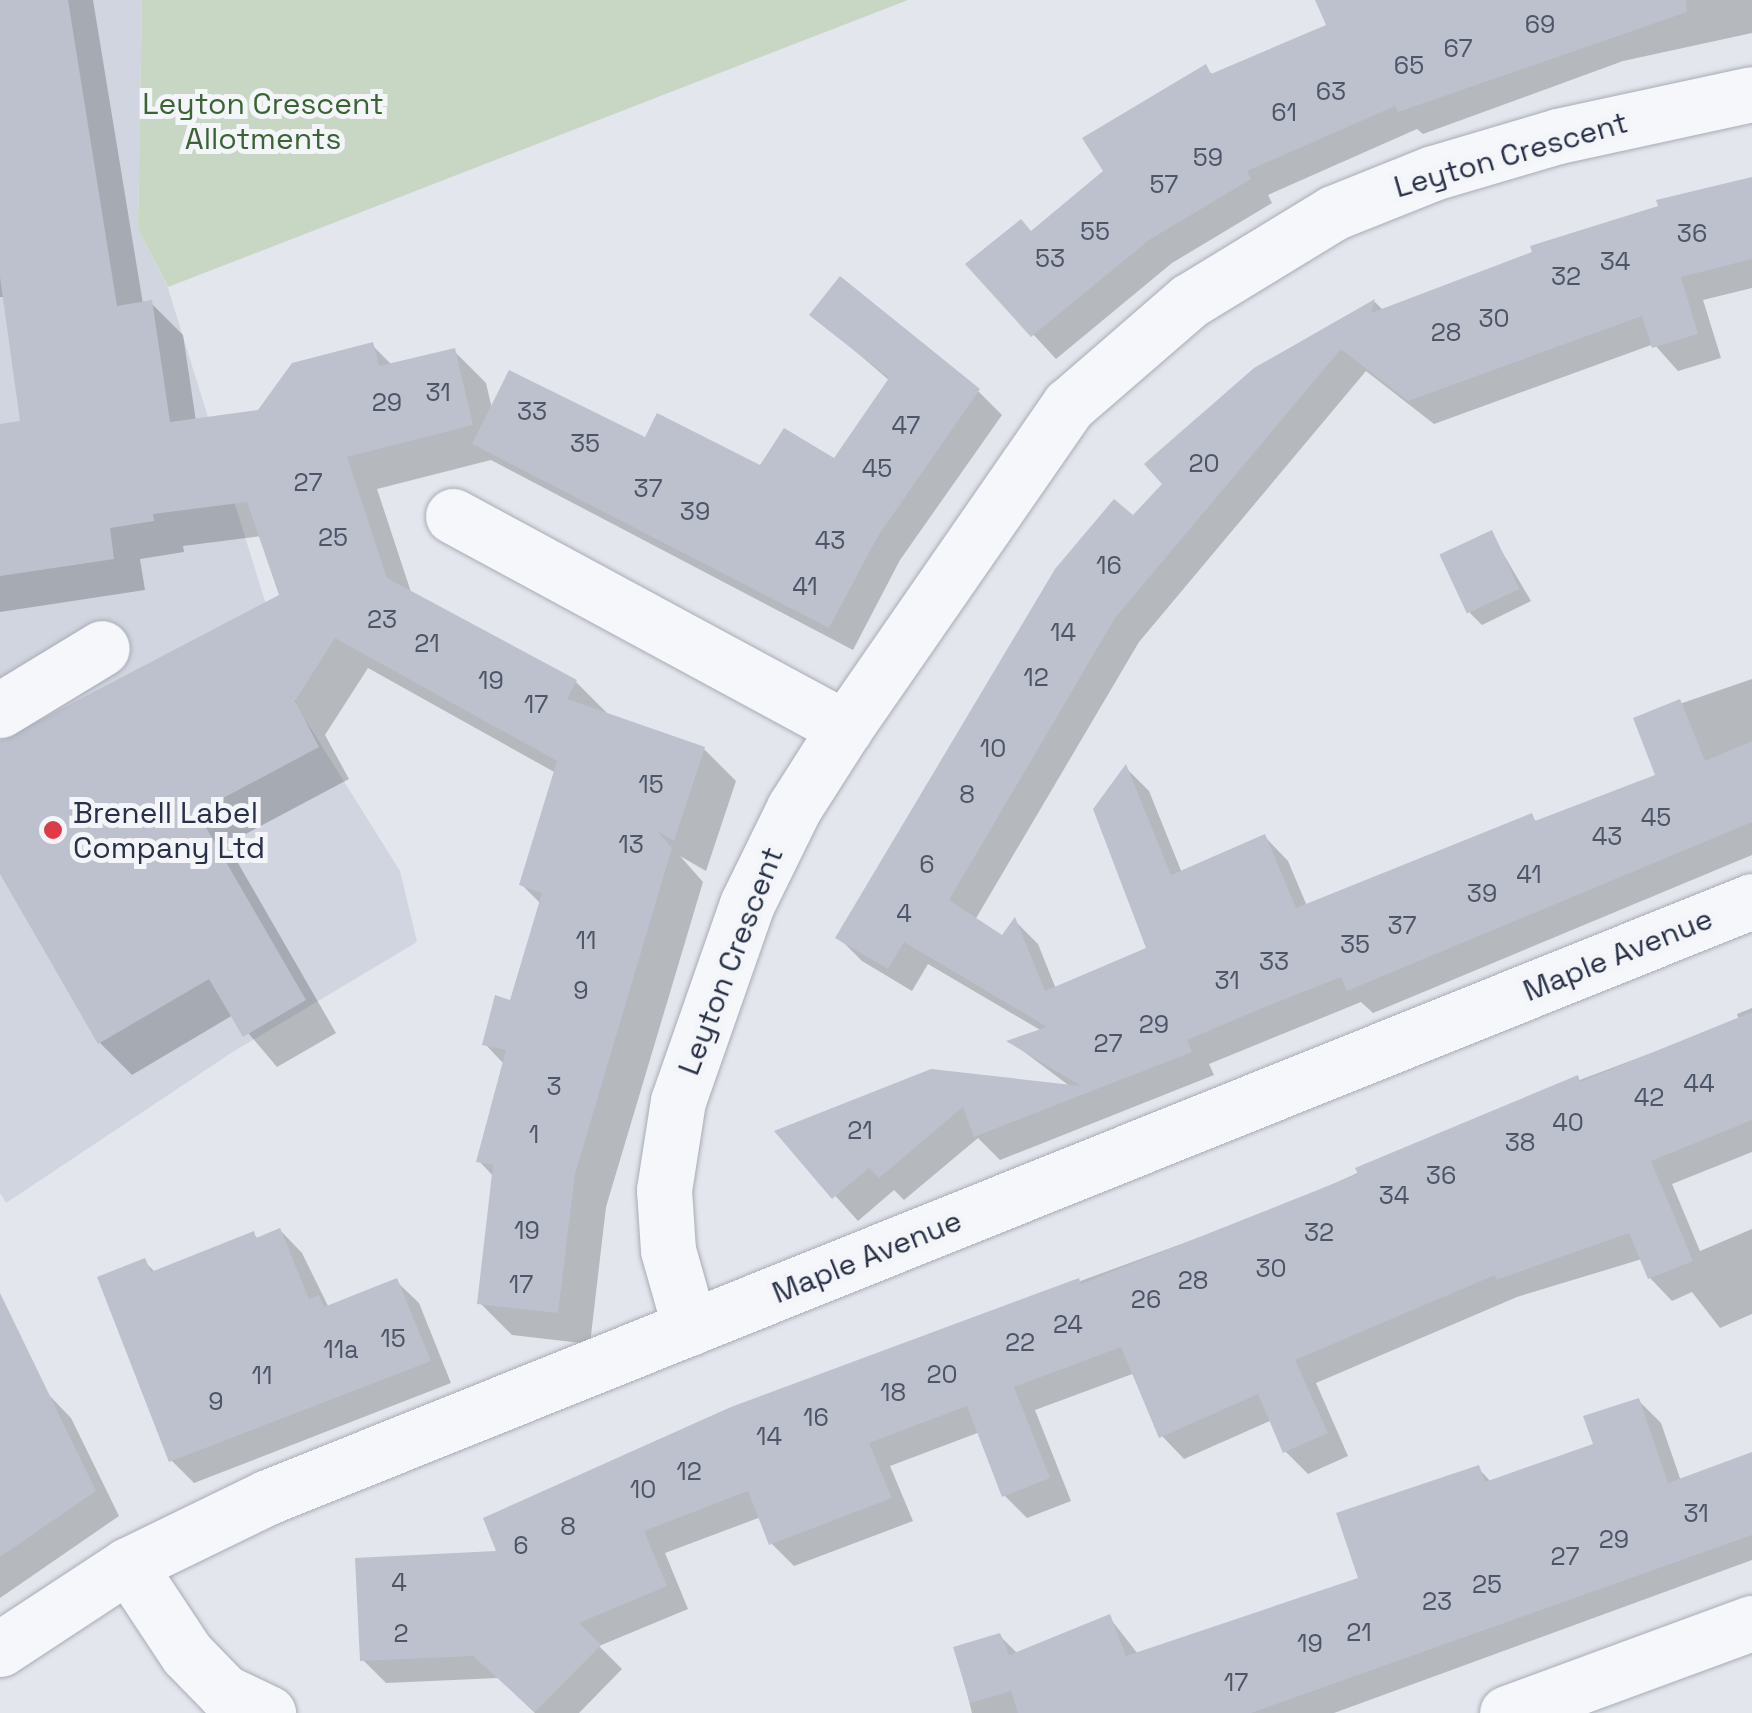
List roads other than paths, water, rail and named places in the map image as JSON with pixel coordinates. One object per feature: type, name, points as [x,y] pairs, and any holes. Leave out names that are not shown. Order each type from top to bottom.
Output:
[{"type":"street","name":"Leyton Crescent","points":[[690,1328],[668,1250],[664,1190],[678,1101],[747,904],[794,808],[1029,453],[1117,357],[1189,301],[1334,212],[1433,172],[1558,136],[1752,94]]},
{"type":"street","points":[[453,516],[845,728]]},
{"type":"street","points":[[0,710],[102,648]]},
{"type":"street","name":"Maple Avenue","points":[[0,1649],[128,1565],[268,1497],[1752,901]]},
{"type":"street","points":[[128,1565],[187,1654],[224,1692],[268,1713]]},
{"type":"street","points":[[1507,1713],[1752,1623]]},
{"type":"place","name":"Brenell Label Company Ltd","points":[[53,830]]},
{"type":"park label","name":"Leyton Crescent Allotments","points":[[263,121]]}]
